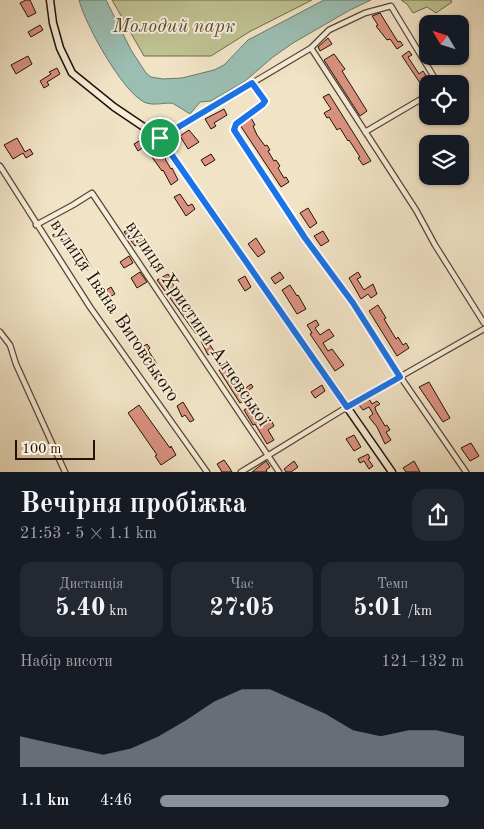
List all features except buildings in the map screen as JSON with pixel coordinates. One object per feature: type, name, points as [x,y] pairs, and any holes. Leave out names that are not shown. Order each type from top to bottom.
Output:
[{"type":"street","points":[[50,0],[53,23],[60,48],[72,73],[114,107],[160,138],[392,472]]},
{"type":"street","points":[[160,138],[311,48],[330,30],[365,13],[391,6],[433,75]]},
{"type":"street","points":[[311,48],[416,210],[435,245],[484,323]]},
{"type":"street","points":[[252,83],[265,101],[236,124],[234,130],[305,238],[344,289],[400,377],[466,472]]},
{"type":"street","points":[[365,132],[419,100]]},
{"type":"street","name":"вулиця Івана Виговського","points":[[0,166],[90,307],[207,472]]},
{"type":"street","name":"вулиця Христини Алчевської","points":[[36,225],[73,206],[92,193],[279,472]]},
{"type":"street","points":[[241,472],[347,407],[484,329]]},
{"type":"street","points":[[0,332],[10,345],[16,364],[65,472]]},
{"type":"green space","name":"Молодий парк","points":[[112,0],[312,0],[249,32],[211,56],[144,56]]},
{"type":"green space","points":[[401,0],[451,0],[452,2],[436,13],[427,7],[413,13],[407,4]]},
{"type":"water","points":[[79,0],[106,0],[131,50],[146,73],[151,77],[163,79],[182,78],[214,70],[224,65],[248,40],[324,0],[371,0],[293,43],[245,81],[211,101],[200,102],[190,114],[174,104],[144,102],[125,85],[96,40]]},
{"type":"route","points":[[252,83],[265,101],[236,124],[234,130],[305,238],[339,282],[400,377],[347,407],[160,138],[252,83]]}]
